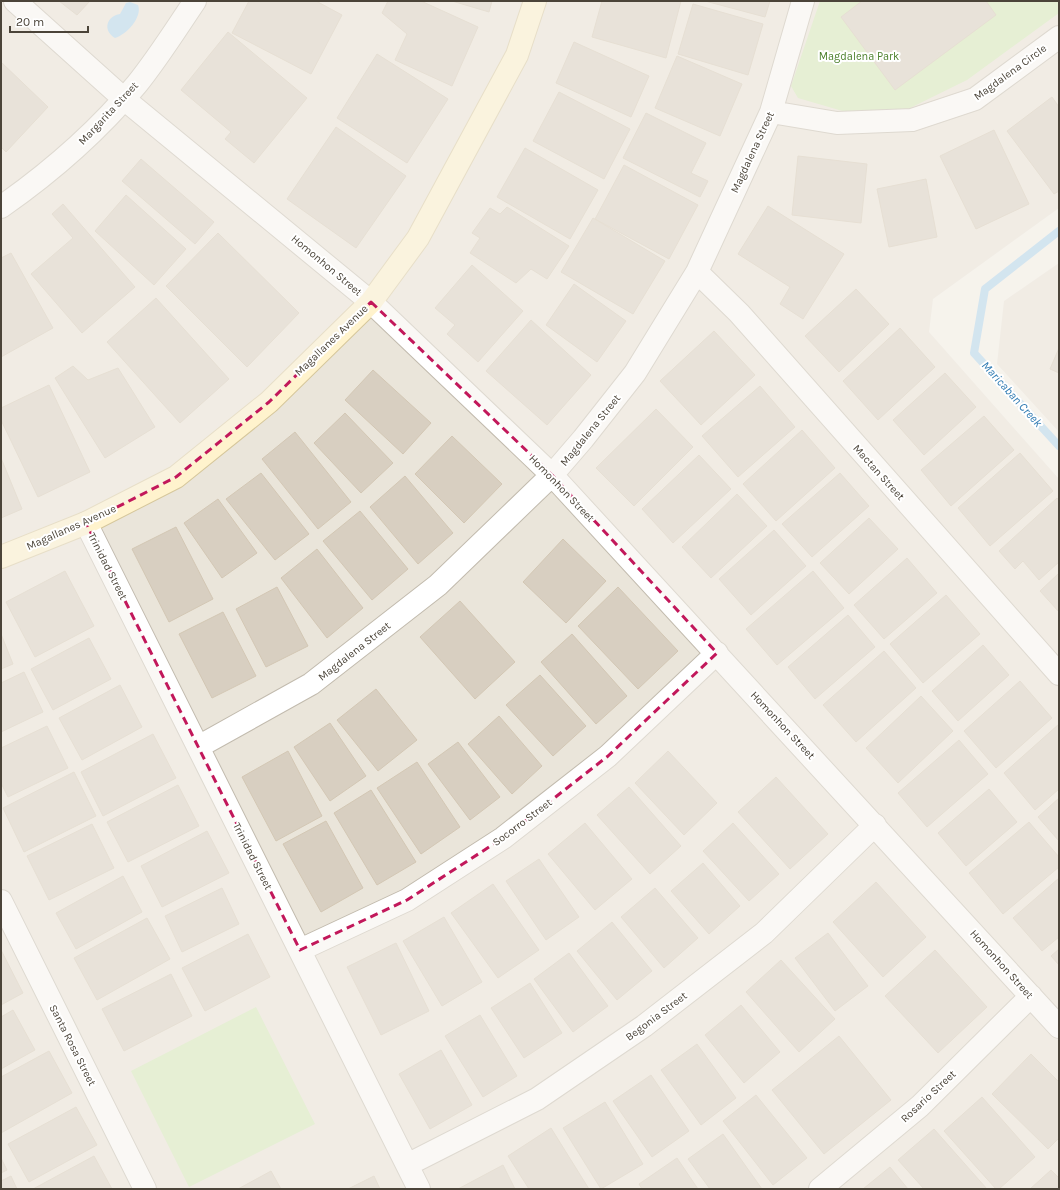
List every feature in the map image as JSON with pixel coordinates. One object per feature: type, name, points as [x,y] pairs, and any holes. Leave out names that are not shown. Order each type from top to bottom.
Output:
[{"type":"street","name":"Homonhon Street","points":[[15,1],[124,99],[371,302],[552,476],[875,825],[1059,1027]]},
{"type":"street","name":"Margarita Street","points":[[1,207],[30,187],[81,143],[124,99],[163,50],[195,1]]},
{"type":"street","name":"Magallanes Avenue","points":[[1,557],[86,523],[176,477],[269,402],[371,302],[418,238],[517,55],[535,1]]},
{"type":"street","name":"Magdalena Street","points":[[198,747],[312,684],[438,585],[552,476],[635,373],[697,272],[772,112],[803,1]]},
{"type":"street","name":"Magdalena Circle","points":[[772,112],[837,124],[912,120],[975,99],[1059,36]]},
{"type":"street","name":"Mactan Street","points":[[697,272],[739,313],[1059,674]]},
{"type":"street","name":"Trinidad Street","points":[[86,523],[419,1189]]},
{"type":"street","name":"Socorro Street","points":[[300,950],[407,900],[503,838],[608,756],[717,654]]},
{"type":"street","name":"Begonia Street","points":[[407,1165],[537,1099],[644,1026],[764,932],[875,825]]},
{"type":"street","name":"Santa Rosa Street","points":[[1,900],[145,1189]]},
{"type":"street","name":"Rosario Street","points":[[820,1189],[920,1106],[1031,996]]},
{"type":"highlighted area","points":[[371,302],[552,475],[717,653],[608,756],[503,838],[407,900],[300,950],[86,523],[176,477],[269,402]]},
{"type":"shaded area","points":[[1,1],[1059,1],[1059,208],[933,299],[929,332],[1059,479],[1059,1189],[1,1189]]},
{"type":"shaded area","points":[[1059,263],[1059,432],[997,364],[1004,301]]},
{"type":"green space","name":"Magdalena Park","points":[[820,1],[1059,1],[1059,13],[967,80],[908,109],[846,112],[798,98],[791,86]]},
{"type":"green space","points":[[256,1007],[315,1124],[189,1187],[131,1071]]},
{"type":"water","points":[[130,2],[138,5],[139,10],[136,20],[124,33],[115,38],[108,31],[107,27],[109,20],[120,14],[126,3]]},
{"type":"building","points":[[59,1],[90,1],[77,15]]},
{"type":"building","points":[[249,1],[316,1],[342,15],[311,74],[232,33]]},
{"type":"building","points":[[388,1],[421,1],[478,27],[452,86],[395,60],[407,34],[382,13]]},
{"type":"building","points":[[452,1],[492,1],[489,12]]},
{"type":"building","points":[[602,1],[681,1],[666,58],[592,37]]},
{"type":"building","points":[[705,1],[770,1],[765,17]]},
{"type":"building","points":[[862,1],[986,1],[996,15],[895,90],[841,17]]},
{"type":"building","points":[[693,4],[763,24],[748,75],[678,54]]},
{"type":"building","points":[[228,32],[307,98],[254,163],[225,139],[231,132],[181,90]]},
{"type":"building","points":[[574,42],[649,76],[631,117],[556,83]]},
{"type":"building","points":[[377,54],[448,99],[407,163],[337,118]]},
{"type":"building","points":[[677,56],[742,84],[720,136],[655,108]]},
{"type":"building","points":[[1,62],[48,107],[6,152],[1,147]]},
{"type":"building","points":[[559,92],[630,129],[604,179],[533,141]]},
{"type":"building","points":[[1052,97],[1059,107],[1059,191],[1054,194],[1007,131]]},
{"type":"building","points":[[646,113],[706,143],[691,173],[708,181],[700,197],[623,158]]},
{"type":"building","points":[[336,127],[406,176],[356,248],[287,199]]},
{"type":"building","points":[[994,130],[1029,204],[976,229],[940,156]]},
{"type":"building","points":[[525,148],[598,190],[570,239],[497,197]]},
{"type":"building","points":[[798,156],[867,164],[861,223],[792,215]]},
{"type":"building","points":[[141,159],[214,222],[195,244],[122,181]]},
{"type":"building","points":[[624,165],[698,205],[669,259],[595,219]]},
{"type":"building","points":[[926,179],[937,237],[889,247],[877,189]]},
{"type":"building","points":[[126,195],[186,249],[154,285],[95,231]]},
{"type":"building","points":[[63,204],[135,287],[82,333],[31,274],[73,238],[52,214]]},
{"type":"building","points":[[768,206],[844,254],[803,319],[780,304],[790,287],[738,254]]},
{"type":"building","points":[[507,207],[569,246],[547,279],[531,269],[516,283],[470,253],[480,238],[472,233],[490,208],[500,214]]},
{"type":"building","points":[[593,218],[665,261],[633,314],[561,272]]},
{"type":"building","points":[[218,233],[299,313],[247,367],[166,286]]},
{"type":"building","points":[[11,253],[53,328],[1,357],[1,258]]},
{"type":"building","points":[[472,265],[523,311],[478,362],[447,334],[455,325],[435,308]]},
{"type":"building","points":[[574,284],[626,321],[597,362],[546,325]]},
{"type":"building","points":[[856,289],[889,324],[839,372],[805,336]]},
{"type":"building","points":[[156,298],[229,379],[180,423],[107,342]]},
{"type":"building","points":[[531,320],[591,375],[547,425],[486,371]]},
{"type":"building","points":[[900,328],[935,367],[878,420],[843,381]]},
{"type":"building","points":[[714,331],[755,375],[701,425],[660,381]]},
{"type":"building","points":[[1059,348],[1059,373],[1050,369]]},
{"type":"building","points":[[73,366],[88,380],[118,368],[155,427],[105,458],[55,378]]},
{"type":"building","points":[[373,370],[431,423],[403,454],[345,400]]},
{"type":"building","points":[[945,373],[976,407],[924,455],[893,420]]},
{"type":"building","points":[[49,385],[90,472],[38,497],[1,420],[1,408]]},
{"type":"building","points":[[760,386],[795,427],[738,477],[702,436]]},
{"type":"building","points":[[656,409],[693,447],[634,506],[596,468]]},
{"type":"building","points":[[345,413],[393,463],[361,493],[314,443]]},
{"type":"building","points":[[984,416],[1014,450],[951,506],[921,470]]},
{"type":"building","points":[[802,430],[835,468],[776,521],[743,484]]},
{"type":"building","points":[[295,432],[351,502],[318,529],[262,459]]},
{"type":"building","points":[[452,436],[502,484],[464,523],[415,474]]},
{"type":"building","points":[[1020,453],[1053,491],[990,546],[958,508]]},
{"type":"building","points":[[699,455],[731,489],[673,543],[642,509]]},
{"type":"building","points":[[1,458],[22,509],[1,518]]},
{"type":"building","points":[[261,473],[309,534],[275,560],[226,499]]},
{"type":"building","points":[[840,473],[869,506],[812,557],[782,524]]},
{"type":"building","points":[[405,476],[453,533],[418,564],[370,507]]},
{"type":"building","points":[[737,494],[767,526],[711,578],[682,547]]},
{"type":"building","points":[[1057,498],[1059,500],[1059,562],[1039,580],[1023,561],[1015,569],[999,551]]},
{"type":"building","points":[[218,499],[257,553],[222,578],[184,523]]},
{"type":"building","points":[[360,511],[408,569],[372,600],[323,541]]},
{"type":"building","points":[[869,518],[898,549],[849,594],[820,563]]},
{"type":"building","points":[[176,527],[213,599],[169,622],[132,549]]},
{"type":"building","points":[[774,530],[806,566],[751,615],[719,579]]},
{"type":"building","points":[[563,539],[606,581],[566,623],[523,582]]},
{"type":"building","points":[[317,549],[363,608],[327,638],[281,578]]},
{"type":"building","points":[[907,558],[937,593],[884,639],[854,605]]},
{"type":"building","points":[[65,571],[94,626],[35,657],[6,602]]},
{"type":"building","points":[[813,571],[844,608],[777,665],[746,629]]},
{"type":"building","points":[[1059,573],[1059,612],[1040,591]]},
{"type":"building","points":[[277,587],[308,646],[266,667],[236,609]]},
{"type":"building","points":[[618,587],[678,651],[638,689],[578,626]]},
{"type":"building","points":[[946,595],[980,634],[923,683],[890,644]]},
{"type":"building","points":[[460,601],[515,662],[475,699],[420,637]]},
{"type":"building","points":[[223,612],[256,676],[212,698],[179,634]]},
{"type":"building","points":[[848,615],[875,647],[815,699],[788,667]]},
{"type":"building","points":[[1,634],[13,664],[1,669]]},
{"type":"building","points":[[572,634],[627,696],[596,724],[541,662]]},
{"type":"building","points":[[89,638],[111,679],[53,710],[31,669]]},
{"type":"building","points":[[983,645],[1009,675],[958,721],[932,691]]},
{"type":"building","points":[[884,651],[916,688],[856,742],[823,705]]},
{"type":"building","points":[[24,672],[43,712],[1,732],[1,683]]},
{"type":"building","points":[[540,675],[586,726],[553,756],[506,705]]},
{"type":"building","points":[[1020,681],[1052,718],[996,768],[964,731]]},
{"type":"building","points":[[120,685],[142,727],[82,760],[59,718]]},
{"type":"building","points":[[376,689],[417,740],[378,771],[337,720]]},
{"type":"building","points":[[921,696],[953,731],[898,783],[866,748]]},
{"type":"building","points":[[499,716],[542,766],[512,794],[468,744]]},
{"type":"building","points":[[330,723],[366,776],[330,801],[294,747]]},
{"type":"building","points":[[1059,724],[1059,789],[1035,810],[1004,773]]},
{"type":"building","points":[[47,726],[68,768],[8,797],[1,783],[1,748]]},
{"type":"building","points":[[153,734],[176,778],[103,816],[81,772]]},
{"type":"building","points":[[959,740],[988,774],[927,827],[898,793]]},
{"type":"building","points":[[458,742],[500,797],[470,820],[428,764]]},
{"type":"building","points":[[288,751],[322,816],[276,841],[242,777]]},
{"type":"building","points":[[668,751],[717,803],[684,835],[635,783]]},
{"type":"building","points":[[417,762],[460,827],[421,854],[377,788]]},
{"type":"building","points":[[74,772],[96,816],[24,852],[3,808]]},
{"type":"building","points":[[776,777],[828,834],[790,869],[738,812]]},
{"type":"building","points":[[178,785],[199,826],[128,862],[107,822]]},
{"type":"building","points":[[629,787],[681,846],[650,874],[597,815]]},
{"type":"building","points":[[989,789],[1017,822],[966,866],[938,833]]},
{"type":"building","points":[[371,790],[416,862],[377,885],[334,813]]},
{"type":"building","points":[[1059,798],[1059,841],[1038,817]]},
{"type":"building","points":[[326,821],[363,888],[321,912],[283,844]]},
{"type":"building","points":[[1029,822],[1059,857],[1059,867],[1003,914],[969,873]]},
{"type":"building","points":[[585,823],[632,879],[595,910],[548,854]]},
{"type":"building","points":[[733,823],[779,874],[749,901],[703,851]]},
{"type":"building","points":[[92,824],[114,868],[49,900],[27,856]]},
{"type":"building","points":[[207,831],[229,873],[162,907],[141,866]]},
{"type":"building","points":[[539,859],[579,917],[546,940],[506,881]]},
{"type":"building","points":[[703,863],[740,906],[709,934],[671,891]]},
{"type":"building","points":[[123,876],[142,912],[76,949],[56,913]]},
{"type":"building","points":[[1059,878],[1059,937],[1042,951],[1013,918]]},
{"type":"building","points":[[876,882],[926,937],[883,977],[833,922]]},
{"type":"building","points":[[493,884],[539,950],[498,978],[451,913]]},
{"type":"building","points":[[222,888],[239,924],[182,952],[165,916]]},
{"type":"building","points":[[655,888],[698,938],[664,968],[621,917]]},
{"type":"building","points":[[444,917],[482,982],[442,1006],[403,941]]},
{"type":"building","points":[[147,918],[170,959],[97,1000],[74,958]]},
{"type":"building","points":[[612,922],[652,971],[617,1000],[577,951]]},
{"type":"building","points":[[828,933],[868,986],[835,1011],[795,958]]},
{"type":"building","points":[[248,934],[270,977],[205,1011],[182,968]]},
{"type":"building","points":[[396,943],[429,1011],[381,1035],[347,967]]},
{"type":"building","points":[[1059,949],[1059,965],[1051,956]]},
{"type":"building","points":[[1,950],[23,993],[1,1005]]},
{"type":"building","points":[[935,950],[987,1007],[938,1053],[885,996]]},
{"type":"building","points":[[569,953],[608,1006],[573,1032],[534,979]]},
{"type":"building","points":[[781,960],[835,1019],[799,1052],[746,992]]},
{"type":"building","points":[[171,974],[192,1016],[124,1051],[102,1009]]},
{"type":"building","points":[[530,983],[562,1033],[524,1058],[491,1008]]},
{"type":"building","points":[[741,1005],[780,1052],[744,1083],[705,1035]]},
{"type":"building","points":[[13,1010],[35,1050],[1,1069],[1,1017]]},
{"type":"building","points":[[480,1015],[517,1076],[483,1097],[445,1036]]},
{"type":"building","points":[[839,1036],[891,1100],[824,1154],[772,1090]]},
{"type":"building","points":[[697,1044],[736,1098],[701,1125],[661,1070]]},
{"type":"building","points":[[441,1050],[472,1105],[430,1129],[399,1074]]},
{"type":"building","points":[[49,1051],[72,1093],[1,1133],[1,1077]]},
{"type":"building","points":[[1031,1054],[1059,1082],[1059,1138],[1048,1149],[992,1094]]},
{"type":"building","points":[[651,1075],[689,1131],[652,1157],[613,1101]]},
{"type":"building","points":[[756,1095],[807,1158],[773,1185],[723,1121]]},
{"type":"building","points":[[982,1097],[1035,1157],[999,1189],[996,1189],[944,1131]]},
{"type":"building","points":[[605,1102],[643,1164],[601,1189],[563,1128]]},
{"type":"building","points":[[76,1107],[97,1145],[29,1182],[8,1144]]},
{"type":"building","points":[[551,1128],[589,1189],[529,1189],[508,1156]]},
{"type":"building","points":[[934,1129],[987,1189],[924,1189],[898,1160]]},
{"type":"building","points":[[723,1134],[762,1189],[710,1189],[688,1159]]},
{"type":"building","points":[[94,1156],[112,1189],[33,1189]]},
{"type":"building","points":[[1,1158],[7,1170],[1,1173]]},
{"type":"building","points":[[677,1158],[698,1189],[642,1189],[639,1184]]},
{"type":"building","points":[[503,1165],[515,1189],[458,1189]]},
{"type":"building","points":[[890,1167],[908,1189],[863,1189]]},
{"type":"building","points":[[1051,1170],[1059,1178],[1059,1189],[1030,1189]]},
{"type":"building","points":[[271,1171],[281,1189],[238,1189]]},
{"type":"building","points":[[11,1176],[17,1189],[1,1189],[1,1181]]},
{"type":"building","points":[[374,1176],[380,1189],[348,1189]]},
{"type":"waterway","name":"Maricaban Creek","points":[[1059,231],[985,289],[974,353],[1059,446]]}]
